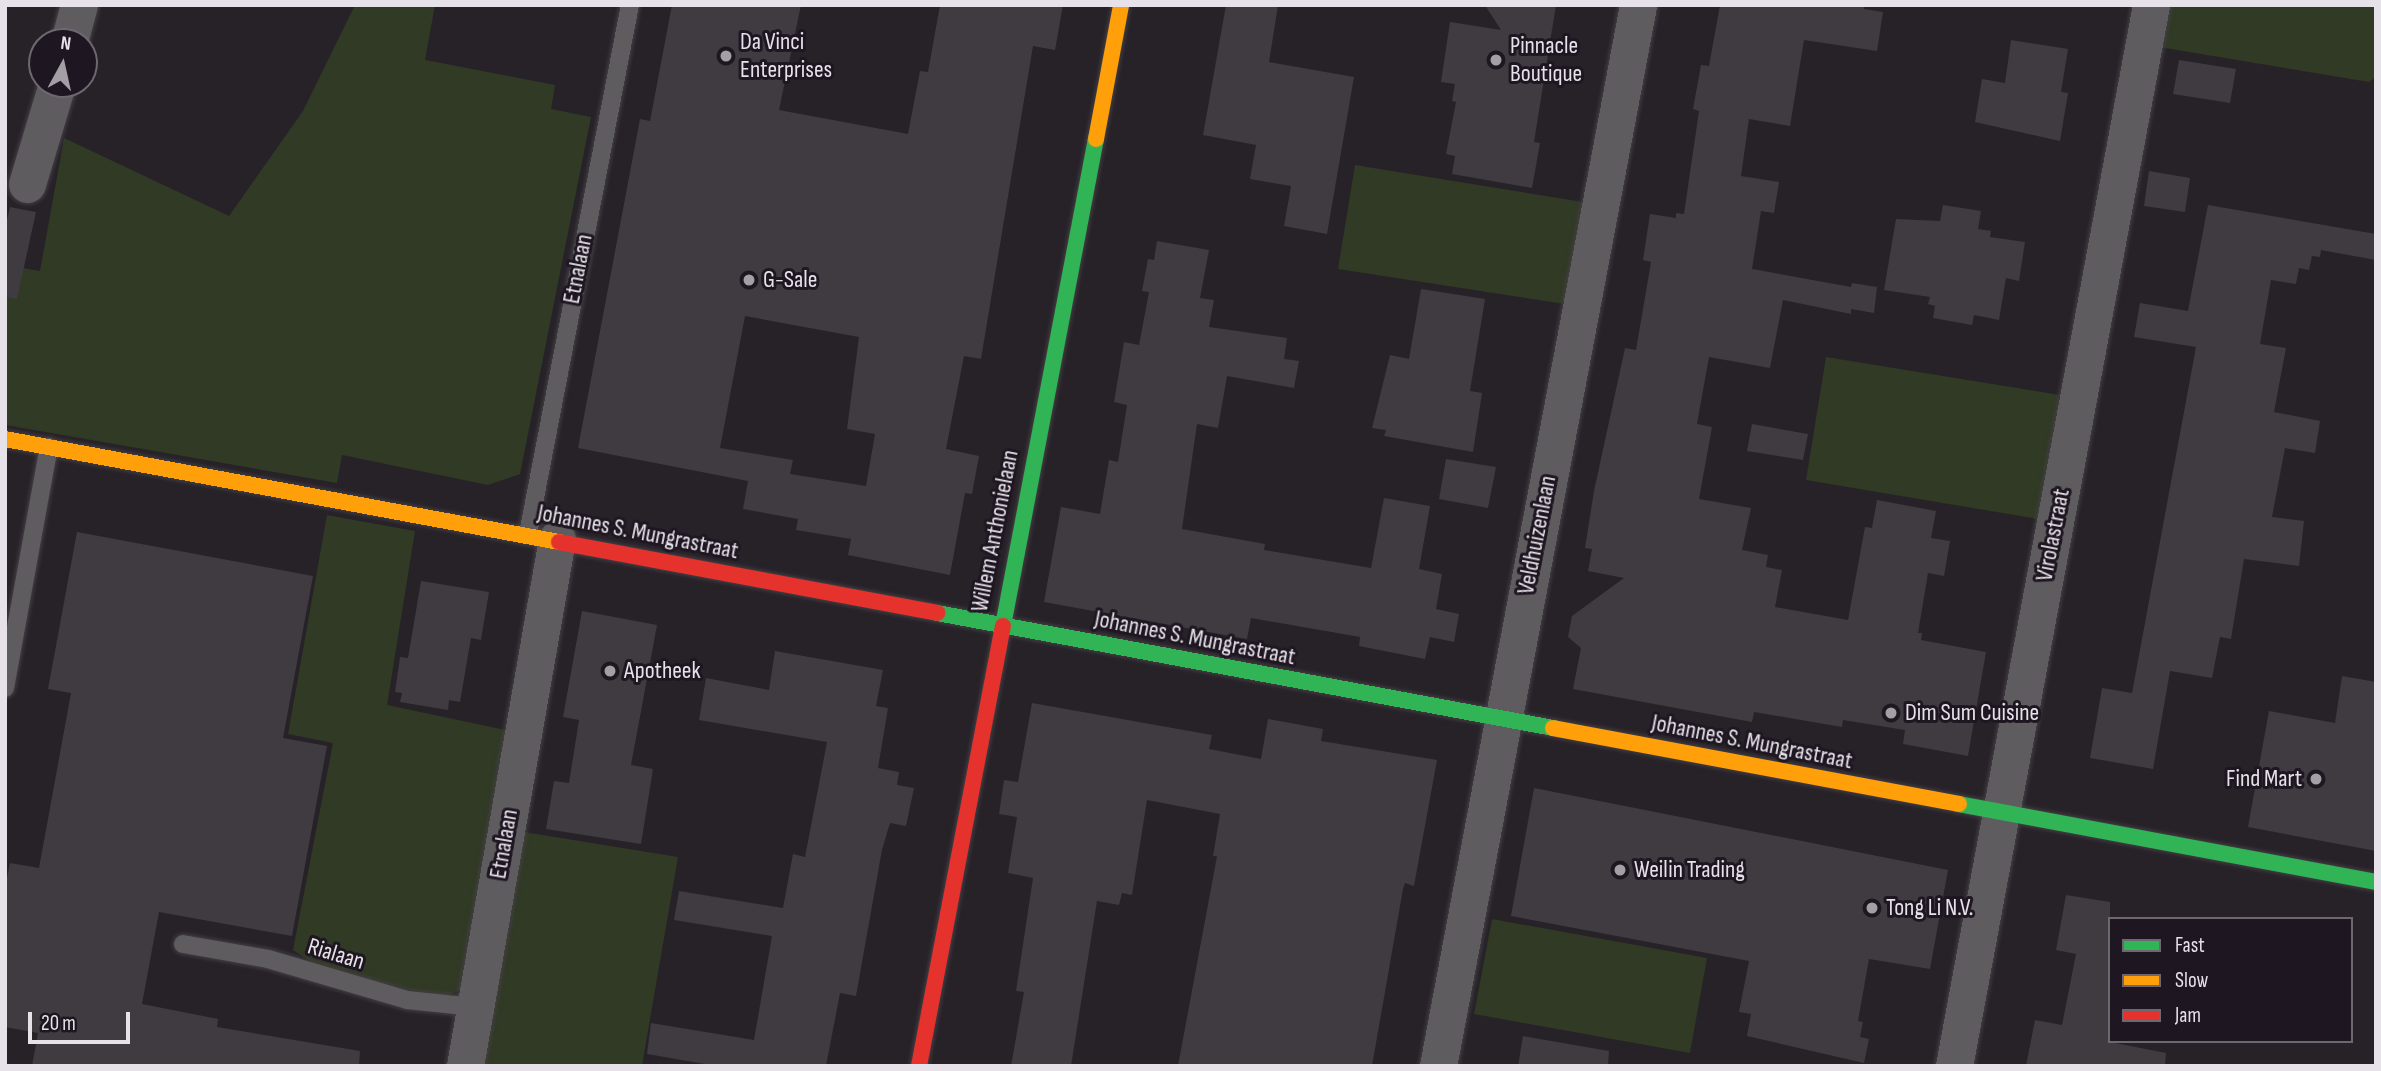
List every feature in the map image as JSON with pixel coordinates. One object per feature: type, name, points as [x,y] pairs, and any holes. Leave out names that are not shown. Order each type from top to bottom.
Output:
[{"type":"street","points":[[73,28],[79,5]]},
{"type":"street","name":"Willem Anthonielaan","points":[[919,1066],[1000,625],[1121,5]]},
{"type":"street","name":"Veldhuizenlaan","points":[[1438,1066],[1637,5]]},
{"type":"street","name":"Virolastraat","points":[[1954,1066],[2151,5]]},
{"type":"street","points":[[27,184],[53,98]]},
{"type":"street","name":"Johannes S. Mungrastraat","points":[[5,439],[543,536],[1000,625],[2376,882]]},
{"type":"street","name":"Etnalaan","points":[[465,1066],[543,536]]},
{"type":"lane","name":"Etnalaan","points":[[543,536],[630,5]]},
{"type":"lane","points":[[5,688],[49,447]]},
{"type":"lane","name":"Rialaan","points":[[183,944],[268,959],[407,1000],[475,1007]]},
{"type":"green space","points":[[355,5],[435,5],[425,60],[555,85],[551,109],[591,117],[520,474],[488,485],[342,455],[337,483],[5,425],[5,265],[40,271],[64,138],[229,216],[303,111]]},
{"type":"green space","points":[[2161,5],[2376,5],[2376,77],[2369,82],[2153,46]]},
{"type":"green space","points":[[1355,165],[1583,202],[1565,304],[1338,269]]},
{"type":"green space","points":[[1826,357],[2060,395],[2038,519],[1806,480]]},
{"type":"green space","points":[[327,515],[415,531],[387,705],[510,731],[463,989],[442,998],[321,968],[293,950],[333,743],[288,734]]},
{"type":"green space","points":[[518,831],[678,857],[642,1066],[477,1066]]},
{"type":"green space","points":[[1492,919],[1707,958],[1690,1053],[1474,1014]]},
{"type":"building","points":[[672,5],[801,5],[779,110],[908,134],[920,71],[928,72],[940,5],[1063,5],[1055,50],[1033,46],[981,359],[964,356],[946,449],[979,456],[972,494],[965,493],[950,575],[848,555],[851,539],[796,530],[798,519],[743,509],[748,481],[578,448],[640,119],[650,121]],"holes":[[[745,316],[859,337],[847,429],[875,434],[866,486],[790,474],[793,460],[720,448]]]},
{"type":"building","points":[[1226,5],[1278,5],[1269,62],[1354,77],[1327,234],[1284,226],[1291,186],[1250,179],[1256,145],[1203,135]]},
{"type":"building","points":[[1485,5],[1556,5],[1534,142],[1540,143],[1532,188],[1452,174],[1455,156],[1446,154],[1456,102],[1452,101],[1455,84],[1441,82],[1450,22],[1501,30]]},
{"type":"building","points":[[1720,5],[1864,5],[1864,9],[1883,12],[1877,51],[1804,40],[1790,126],[1749,119],[1741,176],[1779,182],[1774,213],[1761,211],[1752,269],[1851,287],[1852,283],[1877,287],[1874,313],[1851,309],[1851,314],[1783,300],[1770,368],[1709,357],[1697,424],[1712,427],[1699,499],[1751,508],[1742,550],[1768,555],[1766,567],[1782,570],[1775,607],[1848,620],[1865,527],[1872,528],[1877,500],[1936,511],[1931,538],[1950,541],[1944,576],[1928,573],[1918,633],[1922,633],[1921,640],[1986,652],[1968,756],[1903,744],[1905,730],[1843,720],[1842,727],[1754,712],[1752,722],[1573,689],[1581,648],[1568,637],[1572,616],[1624,578],[1588,571],[1592,549],[1585,548],[1594,491],[1625,348],[1636,350],[1651,262],[1643,260],[1650,214],[1676,218],[1676,213],[1684,214],[1699,111],[1693,109],[1701,65],[1709,66]]},
{"type":"building","points":[[2011,40],[2068,49],[2061,92],[2068,93],[2060,141],[1975,122],[1982,79],[2005,83]]},
{"type":"building","points":[[2179,60],[2236,69],[2230,103],[2173,94]]},
{"type":"building","points":[[2149,171],[2190,178],[2185,212],[2144,206]]},
{"type":"building","points":[[1943,205],[1981,211],[1978,229],[1991,231],[1990,237],[2025,242],[2019,281],[2006,278],[1999,320],[1974,315],[1972,325],[1933,318],[1935,306],[1928,304],[1930,297],[1884,290],[1896,219],[1940,221]]},
{"type":"building","points":[[2208,205],[2376,234],[2376,260],[2321,250],[2320,257],[2312,256],[2309,270],[2299,268],[2296,284],[2271,280],[2260,344],[2286,348],[2274,412],[2320,421],[2315,453],[2285,448],[2272,517],[2304,521],[2299,566],[2244,559],[2231,639],[2220,637],[2212,678],[2170,671],[2153,769],[2090,758],[2102,688],[2132,693],[2196,347],[2134,337],[2140,303],[2188,311]]},
{"type":"building","points":[[10,207],[36,212],[17,299],[5,297],[5,229]]},
{"type":"building","points":[[1157,241],[1209,250],[1200,298],[1214,300],[1209,327],[1287,338],[1284,359],[1299,361],[1294,388],[1227,376],[1218,428],[1197,424],[1182,529],[1265,544],[1264,550],[1371,568],[1384,498],[1430,506],[1419,569],[1442,574],[1436,609],[1459,614],[1454,642],[1430,637],[1425,659],[1359,646],[1360,637],[1251,618],[1247,639],[1044,602],[1061,507],[1100,514],[1109,460],[1118,462],[1127,405],[1114,402],[1124,342],[1139,345],[1149,292],[1142,291],[1148,259],[1154,260]]},
{"type":"building","points":[[1421,289],[1485,299],[1470,391],[1482,393],[1473,452],[1384,436],[1386,430],[1372,428],[1390,355],[1409,359]]},
{"type":"building","points":[[1752,424],[1808,434],[1803,460],[1747,451]]},
{"type":"building","points":[[1446,459],[1496,467],[1488,508],[1439,499]]},
{"type":"building","points":[[77,532],[313,576],[283,738],[327,746],[292,936],[159,912],[142,1004],[218,1019],[217,1027],[360,1051],[359,1066],[32,1066],[38,1033],[5,1027],[5,888],[10,863],[39,868],[71,693],[48,689]]},
{"type":"building","points":[[421,581],[489,592],[481,640],[471,638],[460,702],[449,700],[448,710],[400,702],[402,693],[395,692],[400,657],[408,658]]},
{"type":"building","points":[[582,611],[657,625],[631,765],[653,769],[641,844],[546,829],[554,781],[569,783],[579,720],[563,717]]},
{"type":"building","points":[[775,651],[883,670],[876,706],[888,708],[878,768],[899,772],[897,785],[914,788],[906,826],[890,823],[882,850],[856,996],[840,993],[826,1066],[716,1066],[647,1054],[651,1023],[754,1040],[772,936],[674,920],[679,891],[783,908],[793,854],[805,857],[827,742],[699,720],[706,678],[769,690]]},
{"type":"building","name":"Find Mart","points":[[2342,676],[2376,682],[2376,851],[2248,827],[2269,711],[2335,723]]},
{"type":"building","points":[[1032,703],[1212,735],[1209,749],[1261,759],[1268,719],[1323,729],[1321,741],[1437,760],[1414,886],[1405,883],[1403,889],[1372,1066],[1178,1066],[1217,856],[1213,856],[1220,814],[1147,800],[1132,895],[1122,893],[1119,905],[1097,901],[1071,1066],[1011,1066],[1024,992],[1016,991],[1033,878],[1008,873],[1017,817],[999,814],[1004,780],[1018,782]]},
{"type":"building","points":[[1534,788],[1948,870],[1930,969],[1869,959],[1858,1021],[1863,1022],[1860,1037],[1869,1039],[1864,1063],[1747,1036],[1751,1014],[1739,1012],[1749,961],[1511,916]]},
{"type":"building","points":[[2066,895],[2110,902],[2108,1043],[2166,1053],[2165,1066],[2026,1066],[2035,1020],[2062,1025],[2076,954],[2056,950]]},
{"type":"building","points":[[1523,1036],[1609,1051],[1608,1066],[1518,1066]]},
{"type":"traffic: fast","points":[[1003,626],[1096,139]]},
{"type":"traffic: fast","points":[[937,613],[1553,728]]},
{"type":"traffic: fast","points":[[1959,804],[2376,882]]},
{"type":"traffic: slow","points":[[1096,139],[1121,5]]},
{"type":"traffic: slow","points":[[5,439],[559,542]]},
{"type":"traffic: slow","points":[[1553,728],[1959,804]]},
{"type":"traffic: jam","points":[[559,542],[937,613]]},
{"type":"traffic: jam","points":[[919,1066],[1003,626]]},
{"type":"place","name":"Da Vinci Enterprises","points":[[726,56]]},
{"type":"place","name":"Pinnacle Boutique","points":[[1496,60]]},
{"type":"place","name":"G-Sale","points":[[749,280]]},
{"type":"place","name":"Apotheek","points":[[610,671]]},
{"type":"place","name":"Dim Sum Cuisine","points":[[1891,713]]},
{"type":"place","name":"Find Mart","points":[[2316,779]]},
{"type":"place","name":"Weilin Trading","points":[[1620,870]]},
{"type":"place","name":"Tong Li N.V.","points":[[1872,908]]}]
